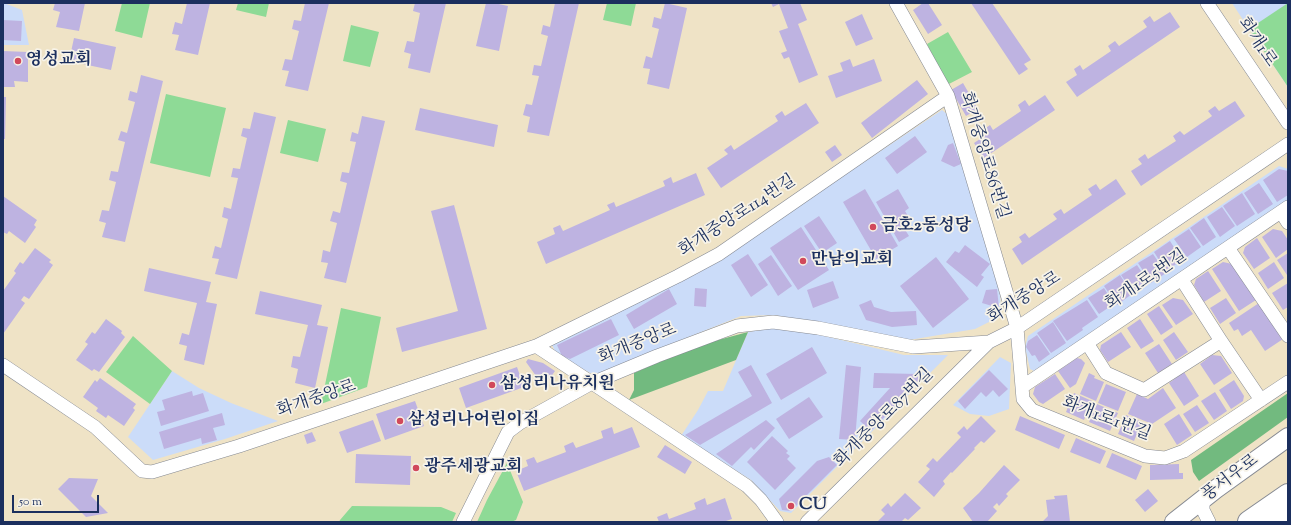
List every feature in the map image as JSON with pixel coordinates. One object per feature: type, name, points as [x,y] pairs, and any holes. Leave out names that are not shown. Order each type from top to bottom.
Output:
[{"type":"highway","points":[[1249,522],[1288,495]]},
{"type":"highway","points":[[1280,522],[1288,516]]},
{"type":"street","name":"화개중앙로86번길","points":[[896,3],[948,96],[1017,328]]},
{"type":"street","name":"화개1로","points":[[1207,3],[1288,123]]},
{"type":"street","name":"화개중앙로114번길","points":[[536,346],[678,276],[719,254],[948,96]]},
{"type":"street","name":"화개중앙로","points":[[3,365],[95,427],[142,471],[152,472],[239,446],[536,346],[592,383],[657,356],[737,326],[773,322],[818,328],[914,347],[989,342],[1017,328],[1288,144]]},
{"type":"street","name":"화개1로5번길","points":[[1022,387],[1228,248],[1286,214]]},
{"type":"street","points":[[1228,248],[1288,336]]},
{"type":"street","points":[[1182,280],[1220,341],[1261,400]]},
{"type":"street","name":"화개1로1번길","points":[[1017,328],[1023,399],[1032,410],[1145,456],[1165,458],[1184,451],[1288,382]]},
{"type":"street","points":[[1087,343],[1106,373],[1144,390],[1220,341]]},
{"type":"street","name":"화개중앙로87번길","points":[[807,522],[989,342]]},
{"type":"street","points":[[463,522],[508,432],[520,423],[592,383],[746,486],[778,522]]},
{"type":"street","name":"풍서우로","points":[[1175,522],[1203,499],[1288,437]]},
{"type":"street","points":[[1203,499],[1203,510],[1209,522]]},
{"type":"shaded area","points":[[4,3],[22,10],[29,45],[3,45]]},
{"type":"shaded area","points":[[1232,3],[1288,3],[1288,87],[1249,29]]},
{"type":"shaded area","points":[[942,110],[948,115],[1000,289],[1001,316],[975,329],[909,340],[888,339],[775,315],[741,316],[594,375],[557,355],[552,345],[701,271]]},
{"type":"shaded area","points":[[1279,166],[1288,169],[1288,203],[1034,371],[1030,369],[1025,347],[1028,336]]},
{"type":"shaded area","points":[[774,328],[816,334],[904,355],[948,355],[791,513],[780,511],[751,480],[681,436],[698,410],[708,391],[723,391],[748,332]]},
{"type":"shaded area","points":[[1000,357],[1011,363],[1009,409],[989,416],[970,414],[953,405]]},
{"type":"shaded area","points":[[172,371],[199,388],[231,403],[278,421],[225,439],[153,460],[128,437]]},
{"type":"green space","points":[[122,3],[150,3],[142,38],[115,31]]},
{"type":"green space","points":[[238,3],[269,3],[266,17],[236,10]]},
{"type":"green space","points":[[607,3],[636,3],[631,26],[603,20]]},
{"type":"green space","points":[[1288,3],[1288,87],[1249,29]]},
{"type":"green space","points":[[351,25],[379,32],[370,67],[343,61]]},
{"type":"green space","points":[[948,32],[972,72],[947,85],[927,44]]},
{"type":"green space","points":[[166,94],[226,108],[210,177],[150,163]]},
{"type":"green space","points":[[288,120],[326,129],[318,162],[280,153]]},
{"type":"green space","points":[[341,308],[381,317],[367,387],[321,404]]},
{"type":"green space","points":[[748,332],[736,360],[629,400],[634,390],[634,373],[692,347]]},
{"type":"green space","points":[[133,336],[172,371],[150,404],[106,372]]},
{"type":"green space","points":[[1288,393],[1288,417],[1199,481],[1193,472],[1191,460]]},
{"type":"green space","points":[[507,463],[523,502],[516,520],[511,522],[477,522],[487,500]]},
{"type":"green space","points":[[352,506],[441,507],[456,513],[452,522],[339,522]]},
{"type":"building","points":[[55,3],[85,3],[79,31],[56,27],[60,12],[53,10]]},
{"type":"building","points":[[187,3],[210,3],[198,55],[175,50],[179,35],[172,34],[175,22],[182,24]]},
{"type":"building","points":[[305,3],[329,3],[308,91],[285,86],[289,71],[282,70],[285,59],[292,60],[299,31],[292,29],[294,20],[301,21]]},
{"type":"building","points":[[415,3],[446,3],[430,73],[408,68],[411,54],[404,52],[407,41],[414,42],[420,13],[413,11]]},
{"type":"building","points":[[486,3],[508,6],[499,51],[476,46]]},
{"type":"building","points":[[555,3],[579,3],[549,136],[527,132],[530,117],[523,115],[526,104],[532,105],[539,76],[532,75],[534,65],[541,66],[548,36],[541,34],[543,25],[550,27]]},
{"type":"building","points":[[665,3],[687,8],[669,89],[647,84],[650,69],[643,68],[646,56],[652,58],[659,29],[652,27],[654,17],[661,19]]},
{"type":"building","points":[[771,3],[800,3],[807,20],[798,24],[818,75],[799,83],[789,57],[784,59],[781,53],[787,51],[779,31],[788,28],[779,4],[773,7]]},
{"type":"building","points":[[923,3],[928,3],[942,25],[928,34],[913,10]]},
{"type":"building","points":[[971,3],[992,3],[1031,60],[1024,64],[1028,69],[1019,75]]},
{"type":"building","points":[[1170,12],[1180,27],[1077,97],[1066,82],[1077,75],[1074,69],[1080,65],[1083,70],[1111,51],[1108,46],[1115,41],[1119,46],[1147,27],[1143,21],[1150,16],[1154,22]]},
{"type":"building","points":[[862,14],[873,39],[856,46],[845,22]]},
{"type":"building","points":[[3,20],[22,21],[21,41],[3,40]]},
{"type":"building","points":[[74,38],[116,47],[111,70],[69,61]]},
{"type":"building","points":[[3,51],[28,52],[28,82],[14,81],[15,87],[3,87]]},
{"type":"building","points":[[850,59],[853,67],[874,59],[882,81],[836,98],[828,76],[843,71],[840,63]]},
{"type":"building","points":[[141,75],[163,81],[125,242],[102,237],[106,223],[99,221],[102,210],[109,211],[116,182],[109,180],[111,171],[118,172],[125,142],[118,140],[121,131],[127,133],[135,102],[128,100],[130,91],[137,93]]},
{"type":"building","points":[[917,80],[928,94],[872,138],[861,123]]},
{"type":"building","points":[[963,83],[978,109],[966,116],[951,90]]},
{"type":"building","points":[[1045,95],[1055,110],[984,158],[974,143],[986,135],[983,130],[990,125],[993,130],[1021,111],[1018,105],[1025,100],[1029,106]]},
{"type":"building","points":[[3,97],[6,97],[5,139],[3,139]]},
{"type":"building","points":[[1235,101],[1245,116],[1141,186],[1131,171],[1142,164],[1138,159],[1145,154],[1148,159],[1176,141],[1173,136],[1180,131],[1184,135],[1212,116],[1208,111],[1215,106],[1219,111]]},
{"type":"building","points":[[806,103],[819,123],[721,188],[707,168],[728,154],[724,150],[731,145],[734,150],[778,121],[775,116],[782,111],[785,116]]},
{"type":"building","points":[[420,108],[498,125],[494,147],[415,130]]},
{"type":"building","points":[[254,112],[276,117],[237,279],[215,274],[219,259],[212,258],[215,246],[221,248],[228,219],[222,217],[224,207],[231,209],[238,178],[231,177],[233,168],[240,169],[247,138],[241,136],[243,128],[250,129]]},
{"type":"building","points":[[362,116],[385,121],[346,283],[324,278],[328,263],[321,262],[323,250],[330,252],[337,223],[330,221],[333,211],[340,213],[347,183],[340,181],[342,172],[349,173],[356,142],[350,141],[352,132],[358,134]]},
{"type":"building","points":[[915,136],[927,152],[897,174],[885,158]]},
{"type":"building","points":[[953,143],[961,164],[954,167],[941,161],[948,145]]},
{"type":"building","points":[[835,145],[842,155],[832,162],[825,152]]},
{"type":"building","points":[[1279,169],[1288,171],[1288,195],[1277,202],[1263,180]]},
{"type":"building","points":[[696,173],[705,195],[546,264],[537,242],[555,234],[553,228],[560,225],[563,231],[610,210],[607,205],[614,202],[616,207],[665,186],[663,181],[671,177],[673,183]]},
{"type":"building","points":[[1116,179],[1126,194],[1022,265],[1012,249],[1022,242],[1019,237],[1025,233],[1029,238],[1057,219],[1053,214],[1061,209],[1064,214],[1092,195],[1088,189],[1096,184],[1100,190]]},
{"type":"building","points":[[1259,183],[1273,204],[1258,214],[1244,193]]},
{"type":"building","points":[[865,189],[898,246],[876,259],[843,202]]},
{"type":"building","points":[[898,189],[909,208],[905,211],[908,216],[904,218],[907,222],[902,225],[909,236],[899,242],[876,202]]},
{"type":"building","points":[[1242,193],[1255,214],[1237,226],[1223,206]]},
{"type":"building","points":[[3,196],[37,220],[34,225],[36,227],[25,243],[9,231],[7,234],[3,232]]},
{"type":"building","points":[[454,205],[487,329],[402,352],[396,328],[458,311],[431,211]]},
{"type":"building","points":[[1222,207],[1235,226],[1220,237],[1207,217]]},
{"type":"building","points":[[819,216],[837,243],[822,253],[804,226]]},
{"type":"building","points":[[1204,218],[1216,237],[1203,246],[1190,228]]},
{"type":"building","points":[[801,227],[829,270],[798,290],[770,248]]},
{"type":"building","points":[[1189,229],[1201,247],[1187,257],[1174,239]]},
{"type":"building","points":[[1273,229],[1282,231],[1288,240],[1288,249],[1276,258],[1262,237]]},
{"type":"building","points":[[1257,238],[1270,258],[1254,269],[1243,253],[1245,247]]},
{"type":"building","points":[[1170,241],[1182,260],[1166,271],[1154,252]]},
{"type":"building","points":[[965,245],[990,264],[981,275],[984,277],[977,287],[946,262],[955,251],[959,253]]},
{"type":"building","points":[[35,248],[51,260],[49,262],[53,265],[29,299],[24,296],[21,300],[25,303],[3,334],[3,291],[16,273],[14,271],[20,262],[23,264]]},
{"type":"building","points":[[1288,253],[1288,274],[1287,275],[1277,260]]},
{"type":"building","points":[[748,254],[768,285],[751,297],[731,265]]},
{"type":"building","points":[[1153,254],[1166,273],[1151,283],[1138,263]]},
{"type":"building","points":[[771,255],[792,286],[778,296],[758,264]]},
{"type":"building","points":[[936,257],[969,299],[933,328],[900,286]]},
{"type":"building","points":[[1223,262],[1232,264],[1256,300],[1239,311],[1212,269]]},
{"type":"building","points":[[1274,262],[1284,278],[1268,289],[1258,273]]},
{"type":"building","points":[[1137,265],[1149,283],[1134,294],[1121,275]]},
{"type":"building","points":[[149,268],[211,282],[206,302],[217,304],[204,365],[184,360],[187,346],[179,344],[182,333],[189,335],[197,303],[144,291]]},
{"type":"building","points":[[1208,271],[1221,291],[1204,302],[1194,285],[1196,279]]},
{"type":"building","points":[[1120,275],[1132,294],[1117,305],[1104,286]]},
{"type":"building","points":[[833,281],[839,298],[813,308],[807,290]]},
{"type":"building","points":[[1288,283],[1288,307],[1283,310],[1272,293]]},
{"type":"building","points":[[695,288],[707,289],[706,307],[694,306]]},
{"type":"building","points":[[1104,288],[1114,304],[1099,314],[1088,298]]},
{"type":"building","points":[[669,289],[677,304],[634,329],[626,315]]},
{"type":"building","points":[[997,289],[999,308],[982,303],[986,290]]},
{"type":"building","points":[[260,291],[322,305],[317,325],[328,327],[315,388],[295,383],[298,369],[291,367],[293,356],[300,357],[308,325],[255,314]]},
{"type":"building","points":[[1173,298],[1183,300],[1193,314],[1176,325],[1162,305]]},
{"type":"building","points":[[1226,298],[1236,313],[1220,324],[1210,308]]},
{"type":"building","points":[[871,300],[874,307],[891,312],[916,311],[917,325],[892,327],[866,320],[859,305]]},
{"type":"building","points":[[1087,300],[1098,317],[1067,341],[1053,321]]},
{"type":"building","points":[[1259,303],[1283,339],[1265,351],[1251,330],[1242,336],[1238,329],[1234,331],[1229,323]]},
{"type":"building","points":[[1159,306],[1173,327],[1161,335],[1147,314]]},
{"type":"building","points":[[106,319],[122,331],[121,333],[125,337],[99,372],[94,369],[92,371],[76,360],[88,344],[85,342],[92,332],[95,334]]},
{"type":"building","points":[[611,319],[619,335],[570,359],[562,356],[557,345]]},
{"type":"building","points":[[1140,319],[1154,341],[1141,349],[1127,328]]},
{"type":"building","points":[[1053,322],[1066,343],[1051,353],[1037,333]]},
{"type":"building","points":[[1121,332],[1131,347],[1108,362],[1100,350],[1101,345]]},
{"type":"building","points":[[1174,332],[1188,352],[1176,360],[1163,340]]},
{"type":"building","points":[[1037,335],[1050,354],[1039,362],[1035,355],[1032,356],[1026,347],[1028,341]]},
{"type":"building","points":[[1159,344],[1172,364],[1158,373],[1145,353]]},
{"type":"building","points":[[812,347],[827,373],[781,400],[766,374]]},
{"type":"building","points":[[1212,355],[1221,356],[1232,373],[1214,385],[1200,364]]},
{"type":"building","points":[[1077,358],[1081,359],[1085,363],[1076,384],[1070,388],[1058,371]]},
{"type":"building","points":[[528,359],[543,363],[555,371],[550,378],[541,383],[526,362]]},
{"type":"building","points":[[751,365],[772,403],[700,445],[685,435],[752,396],[738,372]]},
{"type":"building","points":[[846,365],[861,367],[855,440],[839,439]]},
{"type":"building","points":[[517,367],[524,387],[466,408],[459,388]]},
{"type":"building","points":[[989,370],[1008,389],[999,397],[993,390],[986,397],[981,392],[965,409],[958,401]]},
{"type":"building","points":[[1184,372],[1199,396],[1184,406],[1169,383]]},
{"type":"building","points":[[874,373],[917,374],[921,378],[871,431],[860,421],[890,388],[873,388]]},
{"type":"building","points":[[1089,373],[1095,376],[1094,378],[1104,382],[1096,401],[1080,394]]},
{"type":"building","points":[[1055,374],[1065,389],[1043,404],[1039,402],[1033,394],[1035,387]]},
{"type":"building","points":[[100,378],[136,404],[133,408],[135,410],[124,426],[108,415],[106,418],[96,411],[98,408],[83,397],[95,380],[97,382]]},
{"type":"building","points":[[1234,380],[1244,396],[1243,401],[1231,409],[1219,390]]},
{"type":"building","points":[[1106,384],[1126,392],[1118,411],[1098,403]]},
{"type":"building","points":[[1163,388],[1176,408],[1152,424],[1128,414],[1137,394],[1148,399]]},
{"type":"building","points":[[192,391],[193,396],[203,393],[209,411],[161,426],[157,412],[165,410],[162,400]]},
{"type":"building","points":[[1215,392],[1227,411],[1214,420],[1201,401]]},
{"type":"building","points":[[1074,393],[1092,401],[1084,420],[1066,412]]},
{"type":"building","points":[[809,397],[823,417],[789,439],[776,419]]},
{"type":"building","points":[[415,401],[424,426],[385,440],[376,414]]},
{"type":"building","points":[[1097,404],[1118,413],[1110,431],[1089,422]]},
{"type":"building","points":[[1197,405],[1209,423],[1195,432],[1183,414]]},
{"type":"building","points":[[222,413],[225,425],[213,428],[217,440],[202,444],[201,438],[164,449],[159,432]]},
{"type":"building","points":[[1179,414],[1192,435],[1177,445],[1164,424]]},
{"type":"building","points":[[1126,415],[1142,422],[1134,441],[1118,434]]},
{"type":"building","points":[[981,416],[996,431],[984,443],[981,441],[952,473],[951,472],[943,481],[945,484],[934,497],[918,482],[930,469],[926,466],[933,458],[937,462],[961,437],[957,433],[964,426],[967,430]]},
{"type":"building","points":[[1020,416],[1065,435],[1059,449],[1015,430]]},
{"type":"building","points":[[373,420],[381,441],[347,453],[339,432]]},
{"type":"building","points":[[766,420],[775,428],[754,450],[751,447],[732,466],[716,454]]},
{"type":"building","points":[[612,427],[614,434],[632,427],[640,447],[524,491],[516,471],[528,466],[526,460],[534,457],[537,463],[566,452],[564,446],[573,442],[576,448],[603,438],[601,431]]},
{"type":"building","points":[[312,432],[316,441],[307,444],[304,435]]},
{"type":"building","points":[[772,436],[788,451],[786,453],[790,456],[787,459],[796,468],[775,490],[747,462]]},
{"type":"building","points":[[1076,438],[1106,451],[1100,464],[1070,452]]},
{"type":"building","points":[[665,445],[692,462],[685,474],[657,457]]},
{"type":"building","points":[[1112,453],[1142,466],[1136,480],[1106,467]]},
{"type":"building","points":[[356,454],[411,456],[410,485],[355,483]]},
{"type":"building","points":[[829,457],[837,465],[791,511],[782,510],[779,499],[817,461]]},
{"type":"building","points":[[1179,464],[1179,473],[1183,473],[1183,479],[1150,480],[1150,465]]},
{"type":"building","points":[[1004,465],[1020,480],[1006,494],[1008,496],[999,506],[997,503],[993,507],[997,511],[987,522],[973,522],[963,508],[979,493]]},
{"type":"building","points":[[69,478],[98,479],[91,496],[108,513],[86,517],[58,489]]},
{"type":"building","points":[[1148,489],[1158,501],[1145,512],[1135,500]]},
{"type":"building","points":[[905,493],[921,508],[908,520],[905,518],[901,522],[877,522],[885,514],[881,510],[888,503],[891,507]]},
{"type":"building","points":[[1067,495],[1070,522],[1042,522],[1048,516],[1046,500],[1055,499],[1054,496]]},
{"type":"building","points":[[705,498],[707,505],[725,498],[732,519],[723,522],[659,522],[657,517],[667,513],[669,519],[696,509],[694,503]]},
{"type":"place","name":"영성교회","points":[[18,61]]},
{"type":"place","name":"금호2동성당","points":[[873,227]]},
{"type":"place","name":"만남의교회","points":[[803,261]]},
{"type":"place","name":"삼성리나유치원","points":[[492,385]]},
{"type":"place","name":"삼성리나어린이집","points":[[400,421]]},
{"type":"place","name":"광주세광교회","points":[[416,468]]},
{"type":"place","name":"CU","points":[[791,506]]}]
